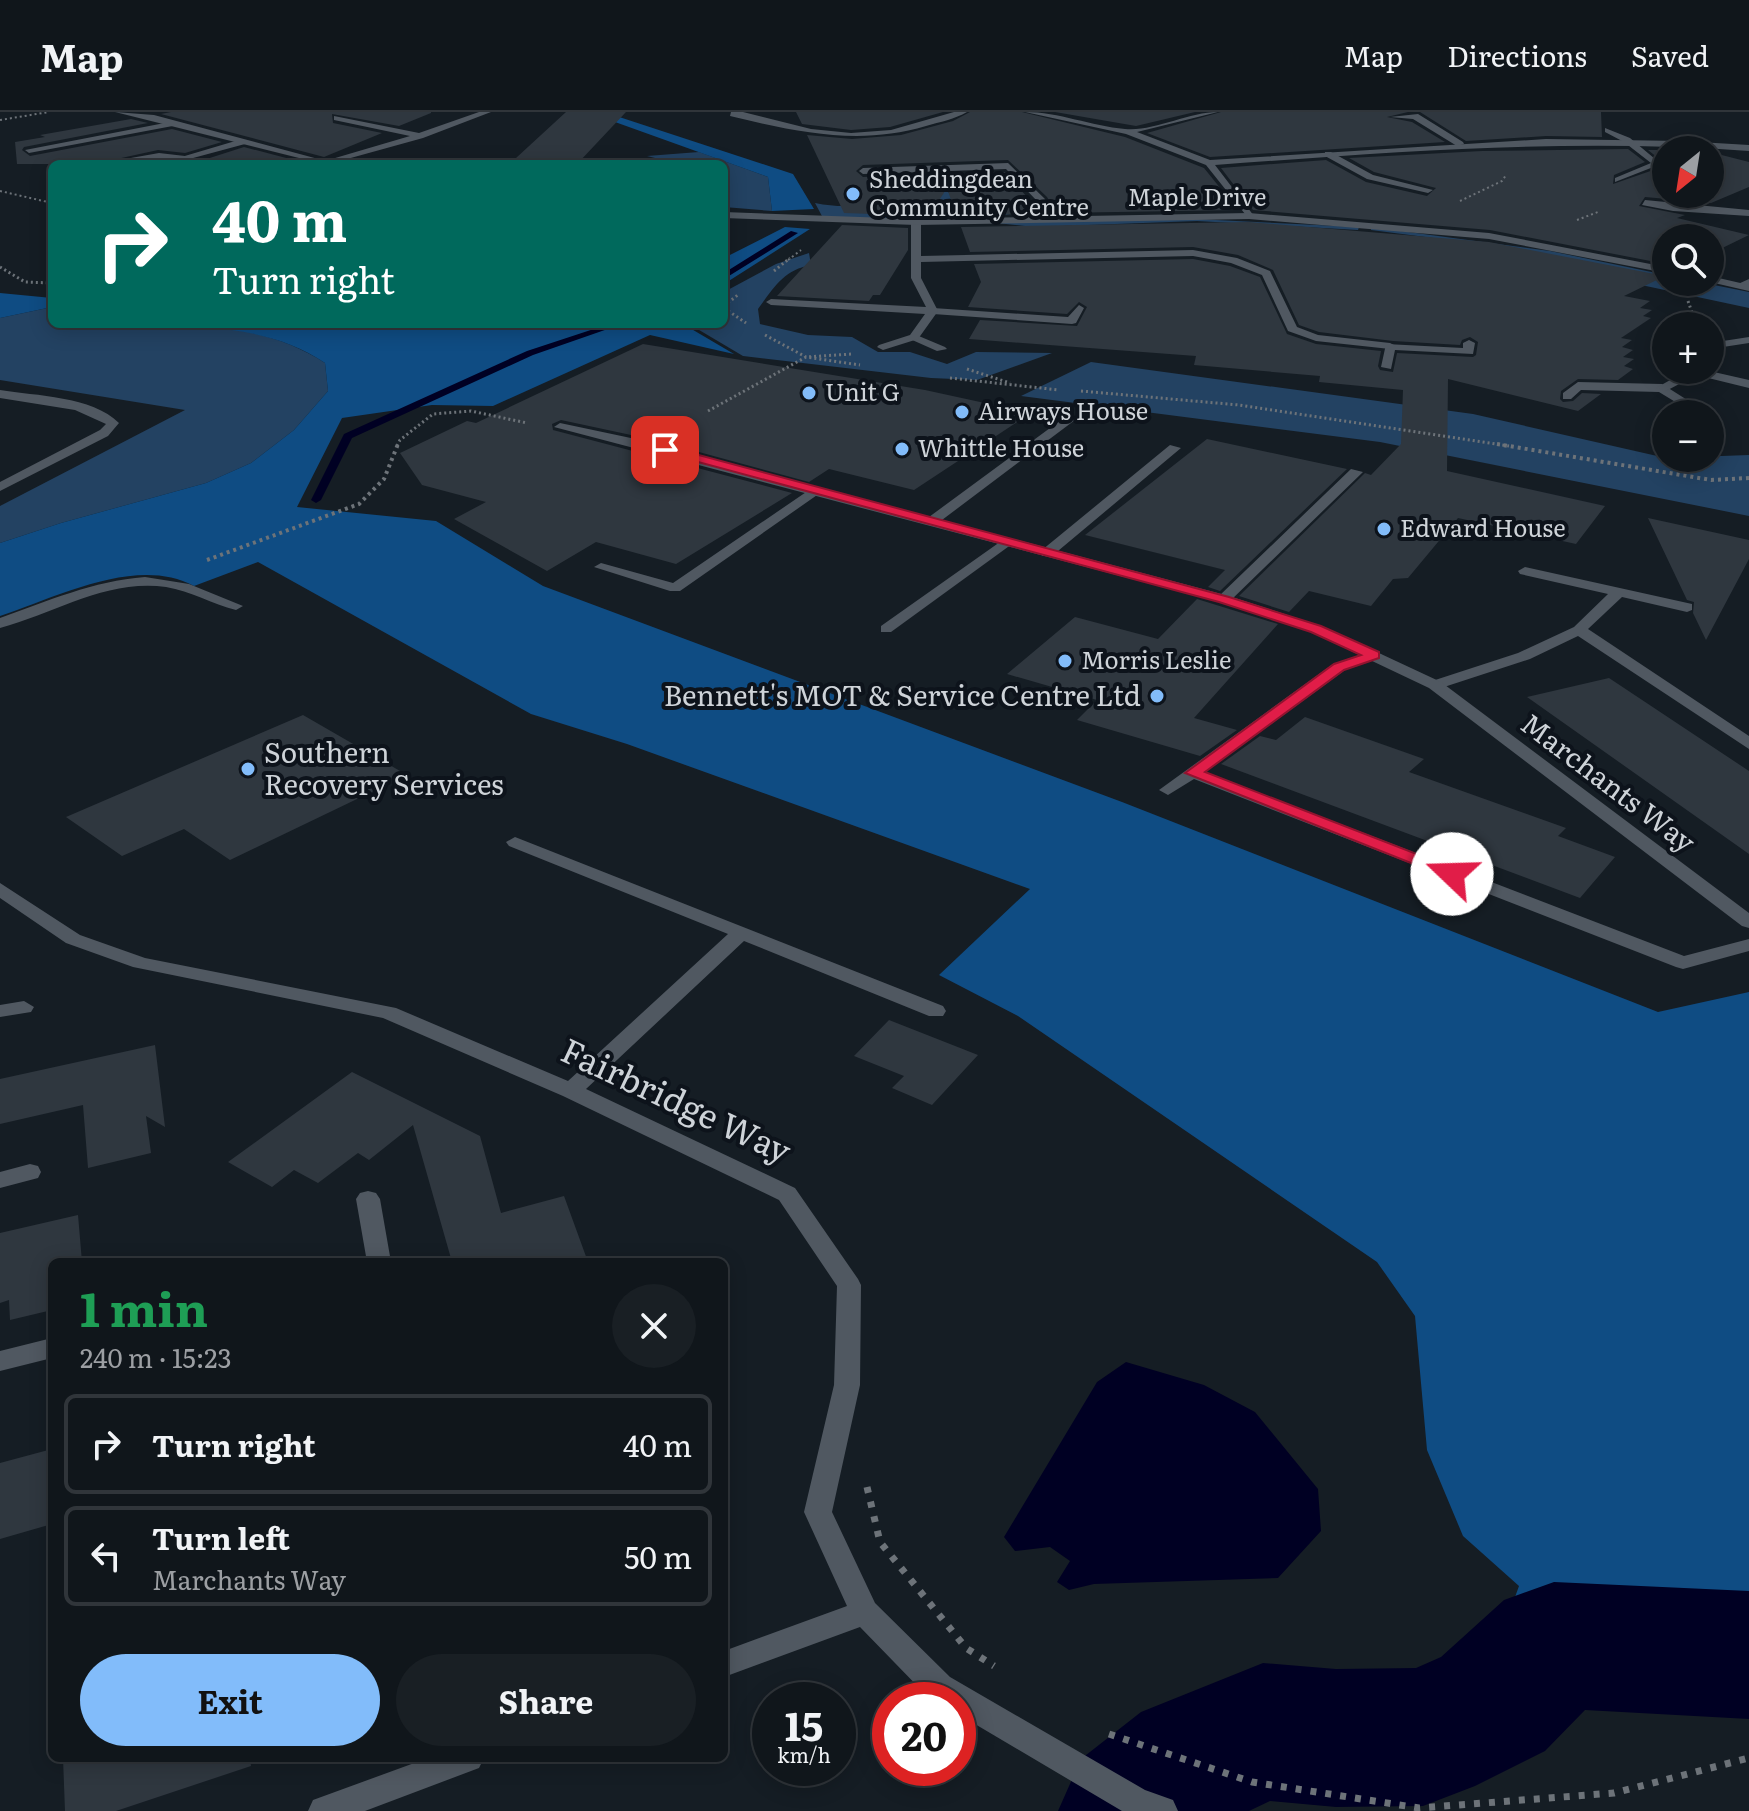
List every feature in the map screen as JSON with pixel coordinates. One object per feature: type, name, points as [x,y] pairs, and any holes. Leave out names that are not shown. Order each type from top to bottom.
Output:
[{"type":"street","points":[[119,112],[175,123],[315,160]]},
{"type":"street","points":[[338,160],[487,112]]},
{"type":"street","points":[[739,112],[733,114],[808,132],[855,135],[893,132],[963,112]]},
{"type":"street","points":[[1029,112],[1128,132],[1209,163],[1460,144],[1627,140],[1749,148]]},
{"type":"street","points":[[1128,132],[1214,112]]},
{"type":"street","points":[[1394,117],[1415,116],[1460,144]]},
{"type":"street","points":[[337,118],[420,136]]},
{"type":"street","points":[[29,150],[175,123]]},
{"type":"street","points":[[1608,130],[1627,140],[1657,164],[1618,180]]},
{"type":"street","points":[[186,160],[242,142]]},
{"type":"street","points":[[1328,154],[1370,177],[1428,190]]},
{"type":"street","points":[[130,160],[159,156],[178,160]]},
{"type":"street","points":[[1209,163],[1249,216]]},
{"type":"street","points":[[863,171],[1008,166],[1042,201],[1053,219]]},
{"type":"street","points":[[1639,214],[1645,203],[1652,199]]},
{"type":"street","points":[[1645,203],[1749,213]]},
{"type":"street","name":"Maple Drive","points":[[728,215],[916,222],[1249,216],[1489,236],[1652,267]]},
{"type":"street","points":[[916,222],[916,278],[933,311]]},
{"type":"street","points":[[917,259],[1193,253],[1233,260],[1266,273],[1292,329],[1316,338],[1469,352],[1469,343]]},
{"type":"street","points":[[1724,281],[1747,285]]},
{"type":"street","points":[[771,302],[1072,321],[1079,308]]},
{"type":"street","points":[[883,347],[914,337],[933,311]]},
{"type":"street","points":[[914,337],[941,349]]},
{"type":"street","points":[[1724,344],[1749,340]]},
{"type":"street","points":[[1387,367],[1390,346]]},
{"type":"street","points":[[1724,378],[1749,384]]},
{"type":"street","points":[[1567,396],[1578,386],[1662,388],[1669,384]]},
{"type":"street","points":[[1662,388],[1681,400]]},
{"type":"street","points":[[0,394],[91,412],[108,417],[113,423],[104,433],[0,487]]},
{"type":"street","points":[[932,521],[1069,420]]},
{"type":"street","points":[[649,444],[682,425]]},
{"type":"street","name":"Marchants Way","points":[[560,427],[649,444],[681,456],[1224,599],[1316,629],[1435,685],[1749,922]]},
{"type":"street","points":[[1047,553],[1175,448]]},
{"type":"street","points":[[1224,599],[1356,472]]},
{"type":"street","points":[[601,567],[675,588],[815,490]]},
{"type":"street","points":[[886,629],[1007,541]]},
{"type":"street","points":[[1525,571],[1687,607]]},
{"type":"street","points":[[0,623],[102,588],[151,582],[197,591],[236,606]]},
{"type":"street","points":[[1435,685],[1524,656],[1579,630],[1618,593]]},
{"type":"street","points":[[1579,630],[1749,744]]},
{"type":"street","points":[[1168,790],[1339,667],[1374,655]]},
{"type":"street","points":[[1193,773],[1683,963],[1749,945]]},
{"type":"street","points":[[515,842],[936,1011]]},
{"type":"street","name":"Fairbridge Way","points":[[0,889],[73,939],[126,958],[389,1013],[571,1091],[787,1194],[849,1285],[847,1385],[818,1512],[865,1612],[939,1687],[1136,1802],[1162,1811]]},
{"type":"street","points":[[571,1091],[741,933]]},
{"type":"street","points":[[0,1011],[24,1007]]},
{"type":"street","points":[[0,1180],[30,1172]]},
{"type":"street","points":[[368,1199],[378,1258]]},
{"type":"street","points":[[0,1361],[48,1349]]},
{"type":"street","points":[[728,1663],[865,1612]]},
{"type":"street","points":[[324,1811],[457,1762]]},
{"type":"path","points":[[0,120],[49,112]]},
{"type":"path","points":[[1455,204],[1502,181],[1503,176],[1516,170]]},
{"type":"path","points":[[0,191],[48,202]]},
{"type":"path","points":[[771,272],[807,245]]},
{"type":"path","points":[[0,267],[25,282],[48,283]]},
{"type":"path","points":[[728,303],[749,288]]},
{"type":"path","points":[[1688,301],[1692,312]]},
{"type":"path","points":[[682,425],[806,357],[851,354],[883,347]]},
{"type":"path","points":[[806,357],[868,366]]},
{"type":"path","points":[[946,377],[1024,388],[1167,395],[1409,430],[1711,480],[1749,478]]},
{"type":"path","points":[[151,582],[359,504],[384,479],[400,440],[433,414],[471,411],[560,427]]},
{"type":"path","points":[[866,1484],[880,1542],[966,1648],[1004,1672]]},
{"type":"path","points":[[1106,1733],[1252,1782],[1419,1808],[1614,1793],[1749,1758]]},
{"type":"shaded area","points":[[604,112],[793,174],[814,209],[772,211],[768,177],[728,163],[728,160],[615,122]]},
{"type":"shaded area","points":[[699,152],[721,160],[656,160],[647,156]]},
{"type":"shaded area","points":[[728,163],[768,177],[772,211],[728,207]]},
{"type":"shaded area","points":[[947,190],[957,205],[1032,202],[1036,207],[1035,210],[1009,214],[929,220],[823,218],[815,203],[851,206]]},
{"type":"shaded area","points":[[1196,219],[1359,227],[1358,230],[1197,221],[1034,227],[996,223]]},
{"type":"shaded area","points":[[785,227],[810,229],[728,281],[728,256]]},
{"type":"shaded area","points":[[1371,227],[1550,251],[1652,272],[1652,287],[1585,273],[1511,248],[1371,230]]},
{"type":"shaded area","points":[[809,253],[811,265],[787,275],[775,287],[758,309],[760,324],[808,335],[852,337],[878,352],[910,352],[947,364],[976,352],[1052,353],[977,380],[931,378],[743,356],[696,328],[728,328],[728,290],[776,264]]},
{"type":"shaded area","points":[[1724,287],[1749,292],[1749,308],[1693,296],[1724,296]]},
{"type":"shaded area","points":[[0,293],[48,298],[48,308],[0,318]]},
{"type":"shaded area","points":[[48,308],[48,328],[228,328],[262,335],[295,347],[325,363],[328,391],[294,430],[251,463],[206,483],[0,543],[0,506],[185,410],[0,380],[0,318]]},
{"type":"shaded area","points":[[211,328],[690,328],[734,354],[650,335],[493,406],[432,405],[342,418],[297,507],[436,521],[543,586],[1122,802],[1658,1012],[1749,992],[1749,1628],[1506,1622],[1519,1586],[1463,1536],[1427,1450],[1415,1316],[1377,1262],[1018,1016],[939,975],[1030,889],[627,744],[531,714],[258,562],[194,586],[172,578],[148,575],[97,582],[0,616],[0,543],[206,483],[251,463],[294,430],[328,391],[325,363],[285,343]]},
{"type":"shaded area","points":[[1091,362],[1473,414],[1652,455],[1652,472],[1724,472],[1724,456],[1749,455],[1749,516],[1380,442],[1021,396]]},
{"type":"shaded area","points":[[1126,1362],[1204,1385],[1255,1412],[1318,1489],[1321,1531],[1278,1578],[1094,1584],[1069,1590],[1057,1582],[1070,1561],[1050,1547],[1015,1551],[1004,1537],[1097,1382]]},
{"type":"building","points":[[566,112],[626,112],[581,160],[516,158]]},
{"type":"building","points":[[796,112],[943,112],[890,127],[851,130],[802,124]]},
{"type":"building","points":[[970,112],[1022,112],[1125,137],[1204,168],[1238,210],[1056,213],[1047,197],[1008,160],[863,165],[856,171],[863,177],[1005,172],[1042,214],[956,215],[947,188],[929,216],[844,213],[807,135],[852,139],[901,135],[953,121]]},
{"type":"building","points":[[1055,112],[1195,112],[1136,126]]},
{"type":"building","points":[[1221,112],[1408,112],[1387,117],[1412,122],[1445,142],[1210,157],[1147,133]]},
{"type":"building","points":[[1420,112],[1601,112],[1602,137],[1546,136],[1466,141]]},
{"type":"building","points":[[431,113],[399,126],[332,114],[333,123],[382,133],[324,157],[161,114]]},
{"type":"building","points":[[131,119],[148,123],[24,147],[22,150],[30,156],[172,129],[222,142],[185,153],[158,150],[112,160],[48,160],[48,164],[17,164],[15,142],[45,137],[40,135]]},
{"type":"building","points":[[244,147],[294,160],[203,160]]},
{"type":"building","points":[[1628,149],[1645,162],[1614,175],[1613,184],[1652,170],[1652,198],[1645,197],[1639,206],[1685,215],[1677,218],[1702,224],[1652,224],[1652,261],[1490,230],[1253,210],[1221,168],[1326,160],[1366,182],[1427,196],[1436,188],[1374,172],[1349,158],[1482,151]]},
{"type":"building","points":[[1724,156],[1749,162],[1749,187],[1724,198]]},
{"type":"building","points":[[1249,222],[1489,242],[1652,273],[1652,282],[1624,296],[1650,301],[1640,308],[1652,310],[1643,316],[1651,318],[1621,338],[1632,340],[1622,347],[1633,350],[1623,357],[1634,359],[1624,366],[1633,369],[1618,380],[1578,379],[1561,391],[1560,399],[1563,402],[1573,401],[1582,393],[1601,394],[1578,411],[1448,379],[1447,471],[1605,506],[1576,544],[1458,518],[1408,578],[1393,579],[1371,606],[1309,591],[1289,612],[1239,596],[1365,473],[1371,475],[1401,444],[1403,390],[1319,382],[1320,376],[1194,365],[1196,356],[969,339],[980,320],[1077,326],[1087,307],[1079,302],[1067,314],[968,307],[981,282],[974,264],[1193,259],[1230,266],[1260,277],[1287,334],[1316,344],[1381,351],[1380,370],[1393,372],[1397,353],[1473,357],[1478,342],[1470,337],[1462,340],[1460,345],[1393,341],[1319,332],[1299,325],[1273,270],[1238,255],[1193,247],[970,252],[961,227]]},
{"type":"building","points":[[842,225],[908,228],[908,250],[880,295],[873,295],[869,301],[777,296]]},
{"type":"building","points":[[1724,229],[1749,235],[1724,247]]},
{"type":"building","points":[[643,344],[925,390],[1031,413],[914,490],[829,469],[809,482],[666,443],[687,431],[688,420],[683,418],[645,438],[561,420],[552,424],[553,430],[792,493],[676,564],[596,542],[547,571],[454,519],[486,502],[422,485],[400,453],[467,421],[476,423]]},
{"type":"building","points":[[1207,439],[1347,469],[1220,591],[1208,587],[1225,570],[1085,535]]},
{"type":"building","points":[[1648,518],[1749,540],[1749,559],[1706,640],[1693,613],[1694,602],[1687,600]]},
{"type":"building","points":[[1197,599],[1278,624],[1194,718],[1237,730],[1200,756],[1077,720],[1097,700],[1007,674],[1075,617],[1158,639]]},
{"type":"building","points":[[1609,678],[1749,771],[1749,854],[1527,697]]},
{"type":"building","points":[[303,715],[407,775],[230,860],[184,829],[122,856],[66,817]]},
{"type":"building","points":[[1305,717],[1424,759],[1409,772],[1566,828],[1558,836],[1615,857],[1580,898],[1221,764],[1260,736],[1276,740]]},
{"type":"building","points":[[889,1020],[978,1055],[932,1105],[892,1088],[904,1076],[854,1056]]},
{"type":"building","points":[[155,1045],[165,1127],[146,1116],[151,1153],[88,1168],[83,1105],[0,1124],[0,1079]]},
{"type":"building","points":[[352,1072],[480,1136],[501,1213],[564,1196],[587,1258],[451,1258],[413,1125],[369,1160],[358,1153],[318,1183],[294,1170],[272,1187],[228,1162]]},
{"type":"building","points":[[78,1215],[82,1258],[48,1258],[48,1311],[10,1320],[9,1300],[0,1303],[0,1233]]},
{"type":"building","points":[[48,1450],[48,1525],[0,1539],[0,1463]]},
{"type":"building","points":[[63,1762],[250,1762],[251,1766],[116,1811],[65,1811]]},
{"type":"waterway","points":[[728,274],[794,233]]},
{"type":"waterway","points":[[316,500],[348,436],[530,353],[606,328]]},
{"type":"waterway","points":[[1135,1811],[1194,1762],[1263,1732],[1336,1738],[1423,1737],[1493,1704],[1554,1645],[1749,1655]]},
{"type":"place","name":"Sheddingdean Community Centre","points":[[853,194]]},
{"type":"place","name":"Unit G","points":[[809,393]]},
{"type":"place","name":"Airways House","points":[[962,412]]},
{"type":"place","name":"Whittle House","points":[[902,449]]},
{"type":"place","name":"Edward House","points":[[1384,529]]},
{"type":"place","name":"Morris Leslie","points":[[1065,661]]},
{"type":"place","name":"Bennett's MOT & Service Centre Ltd","points":[[1157,696]]},
{"type":"place","name":"Southern Recovery Services","points":[[248,769]]},
{"type":"route","points":[[665,450],[1224,599],[1316,629],[1374,655],[1339,667],[1193,773],[1452,874]]}]
